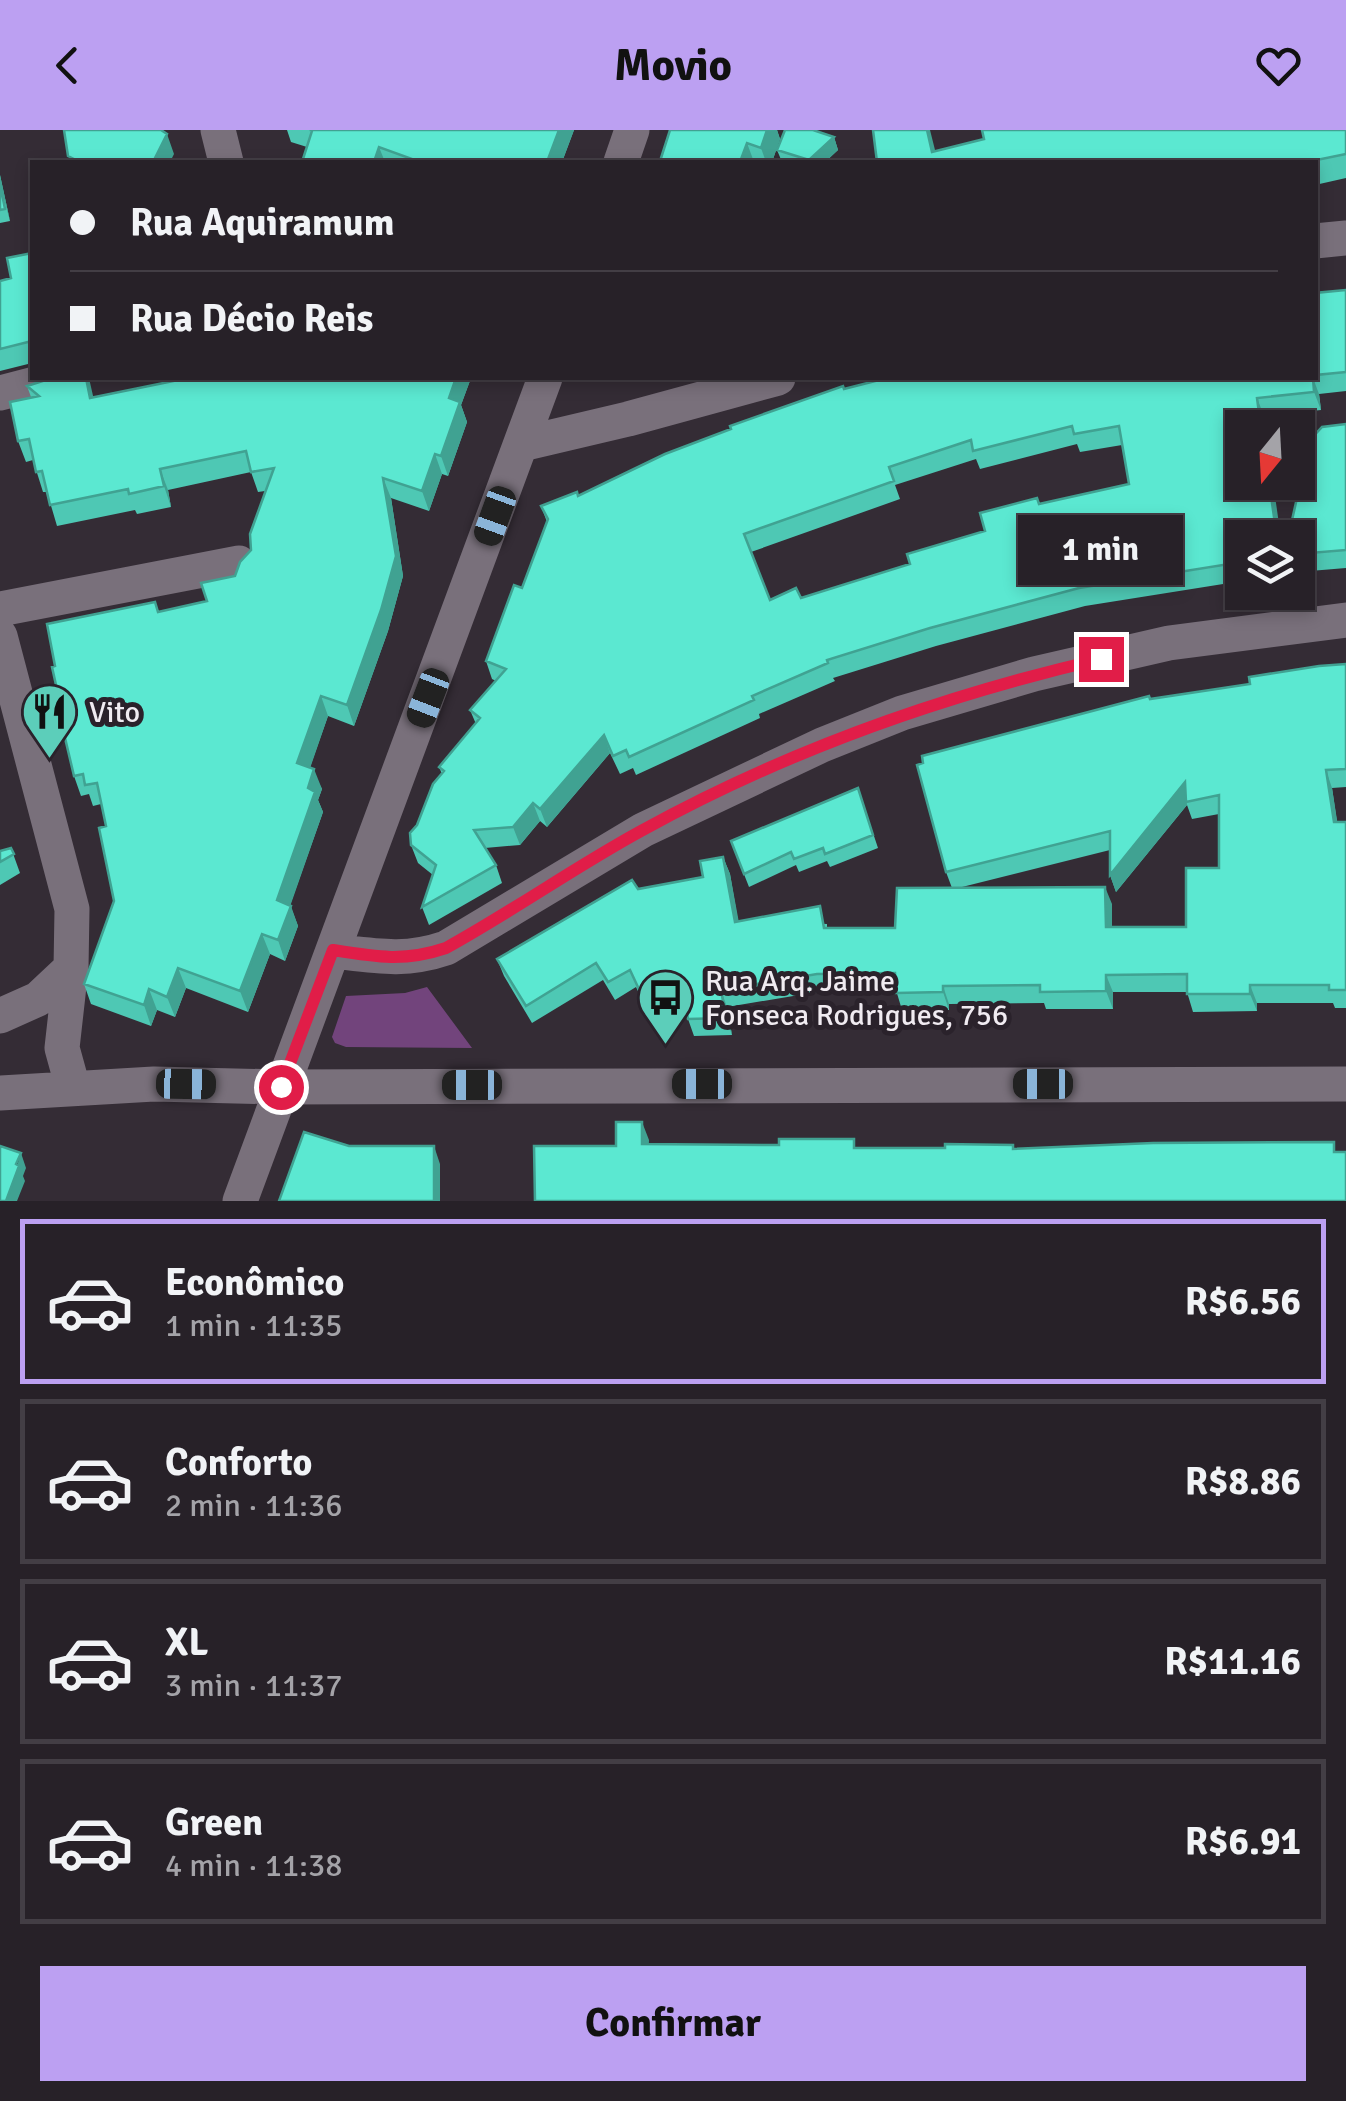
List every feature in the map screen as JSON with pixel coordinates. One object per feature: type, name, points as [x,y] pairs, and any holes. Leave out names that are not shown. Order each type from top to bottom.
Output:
[{"type":"street","points":[[218,130],[226,160]]},
{"type":"street","points":[[621,160],[632,130]]},
{"type":"street","points":[[1318,241],[1346,238]]},
{"type":"street","points":[[0,393],[50,380]]},
{"type":"street","points":[[240,1201],[544,380]]},
{"type":"street","points":[[522,444],[628,420],[771,380]]},
{"type":"street","points":[[0,609],[240,563]]},
{"type":"street","points":[[333,950],[418,958],[446,948],[643,830],[822,745],[902,713],[1034,674],[1169,644],[1346,620]]},
{"type":"street","points":[[0,636],[72,909],[72,968],[62,1048],[73,1088]]},
{"type":"street","points":[[0,1016],[38,999],[72,968]]},
{"type":"street","points":[[0,1092],[154,1084],[1346,1084]]},
{"type":"shaded area","points":[[427,987],[472,1048],[346,1047],[335,1043],[332,1037],[346,996],[405,993]]},
{"type":"building","points":[[64,130],[161,130],[167,134],[154,160],[76,160],[68,156]]},
{"type":"building","points":[[559,130],[548,160],[415,160],[379,147],[375,160],[303,160],[312,131]]},
{"type":"building","points":[[670,130],[767,130],[761,148],[747,143],[741,160],[661,158]]},
{"type":"building","points":[[785,130],[813,130],[834,137],[809,160],[777,150]]},
{"type":"building","points":[[873,130],[927,130],[932,152],[984,139],[982,130],[1346,130],[1346,154],[1317,160],[877,160]]},
{"type":"building","points":[[0,184],[5,209],[0,210]]},
{"type":"building","points":[[30,253],[30,342],[0,349],[0,281],[11,278],[7,258]]},
{"type":"building","points":[[1346,290],[1346,372],[1318,375],[1318,293]]},
{"type":"building","points":[[46,380],[86,380],[90,398],[178,380],[455,380],[449,398],[460,402],[441,456],[435,454],[422,491],[383,478],[396,556],[381,610],[347,705],[321,696],[297,763],[314,769],[308,788],[315,792],[277,900],[291,906],[278,940],[262,934],[240,991],[178,968],[167,997],[149,989],[144,1005],[84,984],[114,901],[99,828],[106,826],[97,783],[85,785],[83,774],[74,776],[57,704],[60,703],[47,624],[155,602],[158,612],[207,601],[201,583],[235,576],[240,562],[251,550],[250,534],[274,468],[251,472],[246,451],[160,469],[164,486],[50,505],[42,471],[36,472],[29,439],[18,441],[10,402],[39,396],[27,386]]},
{"type":"building","points":[[879,380],[1313,380],[1314,392],[1257,398],[1259,410],[1225,410],[1225,500],[1272,500],[1274,520],[1225,520],[1225,565],[1079,588],[827,660],[828,663],[752,696],[754,700],[629,757],[626,750],[613,756],[604,735],[540,809],[533,803],[513,827],[474,830],[496,865],[422,907],[436,865],[411,845],[410,833],[433,784],[444,771],[439,767],[480,718],[470,710],[506,669],[486,661],[514,585],[522,588],[548,519],[541,506],[577,492],[578,496],[665,454],[731,429],[730,426],[843,386],[844,389]],"holes":[[[1072,426],[1074,434],[1119,426],[1129,484],[1039,504],[1037,498],[980,513],[985,531],[907,554],[910,564],[801,598],[796,588],[770,600],[744,534],[894,481],[889,467],[971,440],[973,451]]]},
{"type":"building","points":[[1346,424],[1346,550],[1315,553],[1315,520],[1292,520],[1297,500],[1315,500],[1315,435],[1322,427]]},
{"type":"building","points":[[1346,664],[1346,769],[1326,770],[1334,822],[1346,822],[1346,990],[1329,990],[1329,985],[1250,985],[1250,994],[1187,994],[1187,974],[1106,975],[1106,991],[1040,992],[1040,985],[943,986],[943,992],[896,993],[895,973],[817,974],[721,990],[726,1018],[688,1019],[681,979],[644,1000],[630,970],[608,982],[596,963],[526,1006],[497,959],[632,880],[638,889],[703,877],[700,861],[723,857],[735,922],[820,906],[824,928],[895,928],[897,888],[1105,887],[1106,927],[1186,927],[1186,868],[1219,868],[1219,795],[1186,802],[1185,782],[1110,875],[1110,831],[946,872],[917,765],[923,763],[922,756],[1149,696],[1150,699],[1250,684],[1249,677]]},
{"type":"building","points":[[858,788],[873,835],[825,854],[823,848],[794,859],[791,852],[744,874],[731,841]]},
{"type":"building","points":[[11,848],[14,854],[0,862],[0,851]]},
{"type":"building","points":[[616,1122],[642,1122],[642,1144],[779,1145],[779,1139],[854,1139],[854,1148],[945,1148],[945,1144],[1013,1145],[1013,1149],[1334,1142],[1334,1152],[1346,1152],[1346,1201],[535,1201],[534,1146],[616,1146]]},
{"type":"building","points":[[304,1132],[349,1146],[434,1146],[434,1201],[279,1201]]},
{"type":"building","points":[[0,1146],[21,1153],[6,1201],[0,1201]]},
{"type":"place","name":"Vito","points":[[50,761]]},
{"type":"place","name":"Rua Arq. Jaime Fonseca Rodrigues, 756","points":[[666,1047]]},
{"type":"route","points":[[281,1087],[333,950],[418,958],[446,948],[643,830],[822,745],[902,713],[1034,674],[1101,659]]}]
